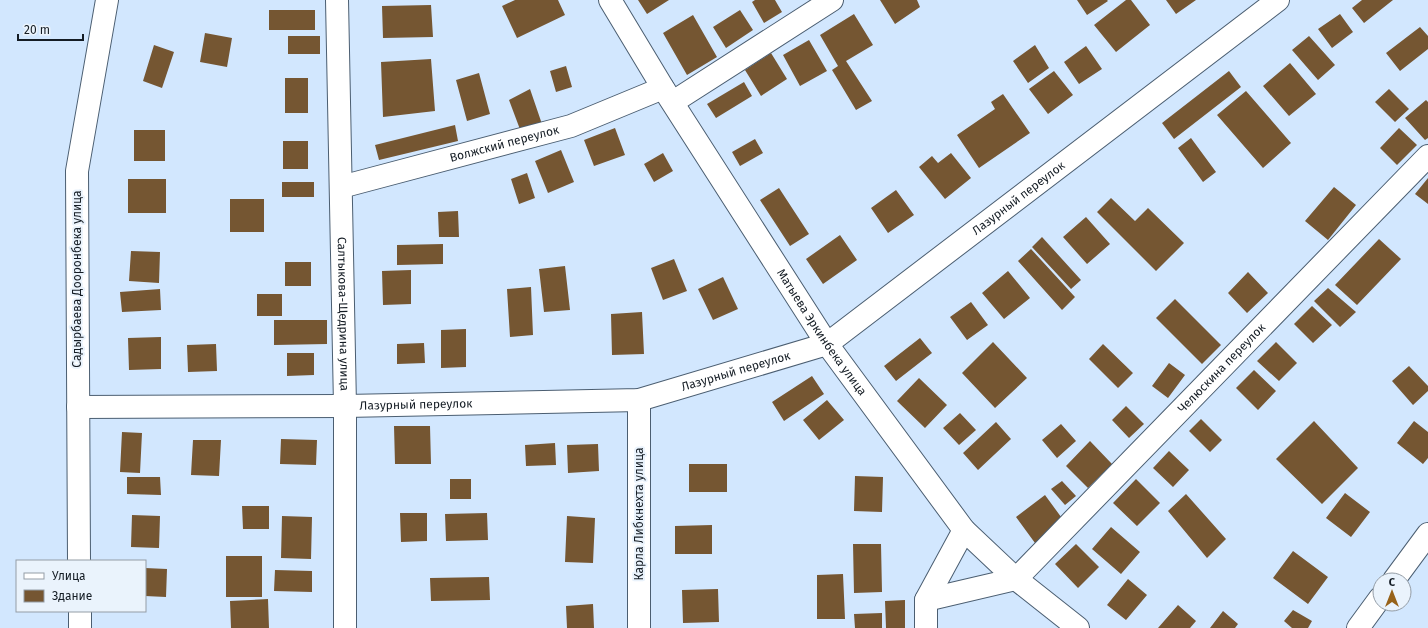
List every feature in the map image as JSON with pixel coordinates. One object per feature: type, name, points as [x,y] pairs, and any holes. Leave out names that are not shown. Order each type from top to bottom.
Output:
[{"type":"street","name":"Садырбаева Дооронбека улица","points":[[79,560],[77,171],[107,0]]},
{"type":"street","name":"Салтыкова-Щедрина улица","points":[[337,0],[345,406],[345,628]]},
{"type":"street","name":"Матыева Эркинбека улица","points":[[610,0],[668,95],[827,344],[964,530],[1016,579],[1078,628]]},
{"type":"street","name":"Волжский переулок","points":[[341,187],[571,126],[668,95],[832,0]]},
{"type":"street","name":"Лазурный переулок","points":[[78,407],[345,406],[639,400],[827,344],[1278,0]]},
{"type":"street","name":"Челюскина переулок","points":[[1016,579],[1428,156]]},
{"type":"street","name":"Карла Либкнехта улица","points":[[639,400],[640,628]]},
{"type":"street","points":[[926,628],[926,600],[964,530]]},
{"type":"street","points":[[1400,572],[1428,534]]},
{"type":"street","points":[[926,600],[1016,579]]},
{"type":"street","points":[[1358,628],[1372,609]]},
{"type":"street","points":[[80,612],[80,628]]},
{"type":"building","points":[[515,0],[558,0],[565,15],[517,38],[502,6]]},
{"type":"building","points":[[638,0],[669,0],[647,14]]},
{"type":"building","points":[[755,0],[775,0],[782,12],[764,23],[752,2]]},
{"type":"building","points":[[880,0],[917,0],[920,7],[895,24]]},
{"type":"building","points":[[1077,0],[1107,0],[1108,1],[1087,15]]},
{"type":"building","points":[[1126,0],[1131,0],[1150,25],[1116,52],[1094,25]]},
{"type":"building","points":[[1166,0],[1196,0],[1176,14]]},
{"type":"building","points":[[1362,0],[1393,0],[1364,23],[1352,8]]},
{"type":"building","points":[[431,5],[433,37],[383,38],[382,6]]},
{"type":"building","points":[[269,10],[315,10],[315,30],[269,30]]},
{"type":"building","points":[[740,10],[753,30],[726,48],[713,27]]},
{"type":"building","points":[[854,14],[873,45],[846,61],[872,101],[856,110],[832,70],[838,66],[820,35]]},
{"type":"building","points":[[1340,14],[1353,32],[1332,48],[1318,29]]},
{"type":"building","points":[[693,15],[717,57],[687,75],[663,33]]},
{"type":"building","points":[[1420,27],[1428,36],[1428,49],[1400,71],[1386,53]]},
{"type":"building","points":[[205,33],[232,38],[227,67],[200,62]]},
{"type":"building","points":[[288,36],[320,36],[320,54],[288,54]]},
{"type":"building","points":[[1309,36],[1335,65],[1318,80],[1292,50]]},
{"type":"building","points":[[809,40],[827,71],[800,86],[783,55]]},
{"type":"building","points":[[154,45],[174,52],[162,88],[143,81]]},
{"type":"building","points":[[1035,45],[1049,68],[1028,83],[1013,61]]},
{"type":"building","points":[[1086,46],[1102,69],[1079,84],[1064,62]]},
{"type":"building","points":[[771,53],[787,79],[761,96],[745,70]]},
{"type":"building","points":[[431,59],[435,111],[383,117],[381,62]]},
{"type":"building","points":[[1290,63],[1316,94],[1289,116],[1263,86]]},
{"type":"building","points":[[566,66],[572,87],[556,92],[550,71]]},
{"type":"building","points":[[1054,71],[1073,95],[1048,114],[1029,89]]},
{"type":"building","points":[[1229,71],[1241,87],[1174,139],[1162,123]]},
{"type":"building","points":[[479,73],[490,114],[467,121],[456,80]]},
{"type":"building","points":[[285,78],[308,78],[308,113],[285,113]]},
{"type":"building","points":[[744,82],[752,96],[716,118],[707,104]]},
{"type":"building","points":[[530,89],[543,127],[521,132],[509,100]]},
{"type":"building","points":[[1389,89],[1409,109],[1395,122],[1375,102]]},
{"type":"building","points":[[1246,91],[1291,143],[1263,168],[1217,115]]},
{"type":"building","points":[[1003,94],[1030,133],[979,168],[957,135],[995,109],[991,102]]},
{"type":"building","points":[[1426,100],[1428,102],[1428,138],[1425,140],[1405,118]]},
{"type":"building","points":[[455,125],[458,141],[379,160],[375,145]]},
{"type":"building","points":[[615,128],[625,155],[594,166],[584,140]]},
{"type":"building","points":[[1399,128],[1417,145],[1397,165],[1380,148]]},
{"type":"building","points":[[134,130],[165,130],[165,161],[134,161]]},
{"type":"building","points":[[1191,138],[1216,172],[1203,182],[1178,148]]},
{"type":"building","points":[[755,139],[763,153],[740,166],[732,152]]},
{"type":"building","points":[[283,141],[308,141],[308,169],[283,169]]},
{"type":"building","points":[[561,150],[574,182],[548,193],[535,161]]},
{"type":"building","points":[[663,153],[673,171],[654,182],[644,164]]},
{"type":"building","points":[[951,153],[971,178],[945,199],[919,167],[932,156],[938,163]]},
{"type":"building","points":[[527,173],[535,198],[519,204],[511,179]]},
{"type":"building","points":[[1428,178],[1428,204],[1415,194]]},
{"type":"building","points":[[128,179],[166,179],[166,213],[128,213]]},
{"type":"building","points":[[282,182],[314,182],[314,197],[282,197]]},
{"type":"building","points":[[1334,187],[1356,205],[1328,240],[1305,221]]},
{"type":"building","points":[[779,188],[809,234],[790,246],[760,200]]},
{"type":"building","points":[[896,190],[914,215],[888,233],[871,208]]},
{"type":"building","points":[[1111,198],[1135,221],[1148,208],[1184,243],[1156,271],[1097,212]]},
{"type":"building","points":[[230,199],[264,199],[264,232],[230,232]]},
{"type":"building","points":[[458,211],[459,237],[439,237],[438,212]]},
{"type":"building","points":[[1086,217],[1110,244],[1087,264],[1063,237]]},
{"type":"building","points":[[840,235],[857,260],[823,284],[806,259]]},
{"type":"building","points":[[1042,237],[1081,280],[1071,289],[1032,247]]},
{"type":"building","points":[[1379,239],[1401,259],[1357,305],[1335,285]]},
{"type":"building","points":[[443,244],[443,264],[397,265],[397,245]]},
{"type":"building","points":[[1031,249],[1075,297],[1062,310],[1018,261]]},
{"type":"building","points":[[131,251],[160,252],[159,283],[129,281]]},
{"type":"building","points":[[674,259],[687,291],[663,300],[651,268]]},
{"type":"building","points":[[285,262],[311,262],[311,286],[285,286]]},
{"type":"building","points":[[565,266],[570,310],[544,312],[539,269]]},
{"type":"building","points":[[411,270],[411,304],[383,305],[382,271]]},
{"type":"building","points":[[1008,271],[1030,298],[1004,319],[982,293]]},
{"type":"building","points":[[1248,272],[1268,293],[1247,313],[1228,293]]},
{"type":"building","points":[[723,277],[738,309],[713,320],[698,289]]},
{"type":"building","points":[[531,287],[533,335],[510,337],[507,289]]},
{"type":"building","points":[[1328,288],[1356,312],[1340,327],[1314,301]]},
{"type":"building","points":[[160,289],[161,310],[122,312],[120,292]]},
{"type":"building","points":[[257,294],[282,294],[282,316],[257,316]]},
{"type":"building","points":[[1175,299],[1221,345],[1202,364],[1156,318]]},
{"type":"building","points":[[971,302],[988,325],[967,340],[950,317]]},
{"type":"building","points":[[1312,306],[1332,325],[1313,343],[1294,324]]},
{"type":"building","points":[[642,312],[644,354],[612,355],[611,314]]},
{"type":"building","points":[[274,320],[327,320],[327,344],[274,345]]},
{"type":"building","points":[[466,329],[466,367],[441,368],[441,330]]},
{"type":"building","points":[[161,337],[161,369],[129,370],[128,338]]},
{"type":"building","points":[[920,338],[932,353],[896,381],[884,366]]},
{"type":"building","points":[[993,342],[1027,378],[995,408],[962,373]]},
{"type":"building","points":[[1276,342],[1297,363],[1279,381],[1257,361]]},
{"type":"building","points":[[424,343],[425,363],[397,364],[397,344]]},
{"type":"building","points":[[216,344],[217,371],[188,372],[187,345]]},
{"type":"building","points":[[1103,344],[1133,373],[1118,388],[1089,359]]},
{"type":"building","points":[[287,353],[314,353],[314,375],[287,376]]},
{"type":"building","points":[[1169,363],[1185,375],[1168,398],[1152,386]]},
{"type":"building","points":[[1409,366],[1428,386],[1428,391],[1413,405],[1392,381]]},
{"type":"building","points":[[1254,370],[1276,391],[1258,410],[1236,388]]},
{"type":"building","points":[[812,376],[824,394],[784,421],[772,402]]},
{"type":"building","points":[[919,378],[947,405],[925,428],[897,401]]},
{"type":"building","points":[[827,400],[844,420],[819,440],[803,420]]},
{"type":"building","points":[[1126,406],[1144,424],[1129,438],[1112,420]]},
{"type":"building","points":[[960,413],[976,430],[959,445],[943,428]]},
{"type":"building","points":[[1201,419],[1222,440],[1210,452],[1189,431]]},
{"type":"building","points":[[1314,421],[1358,468],[1322,504],[1276,459]]},
{"type":"building","points":[[1414,421],[1428,432],[1428,458],[1423,464],[1397,443]]},
{"type":"building","points":[[996,422],[1011,439],[978,470],[963,453]]},
{"type":"building","points":[[1061,424],[1076,441],[1057,458],[1042,440]]},
{"type":"building","points":[[394,426],[430,426],[431,464],[395,464]]},
{"type":"building","points":[[122,432],[142,433],[140,473],[120,472]]},
{"type":"building","points":[[281,439],[317,440],[316,465],[280,464]]},
{"type":"building","points":[[193,440],[221,440],[219,476],[191,475]]},
{"type":"building","points":[[1090,441],[1112,464],[1088,488],[1066,466]]},
{"type":"building","points":[[555,443],[556,465],[526,466],[525,445]]},
{"type":"building","points":[[598,444],[599,471],[568,473],[567,445]]},
{"type":"building","points":[[1169,451],[1189,470],[1173,487],[1153,468]]},
{"type":"building","points":[[689,464],[727,464],[727,492],[689,492]]},
{"type":"building","points":[[855,476],[883,477],[882,512],[854,511]]},
{"type":"building","points":[[127,477],[160,477],[161,495],[127,494]]},
{"type":"building","points":[[450,479],[471,479],[471,499],[450,499]]},
{"type":"building","points":[[1136,479],[1160,503],[1137,526],[1113,503]]},
{"type":"building","points":[[1062,481],[1076,496],[1065,505],[1051,489]]},
{"type":"building","points":[[1345,493],[1370,512],[1351,537],[1326,518]]},
{"type":"building","points":[[1186,494],[1226,539],[1207,558],[1168,511]]},
{"type":"building","points":[[1045,495],[1064,521],[1035,543],[1016,517]]},
{"type":"building","points":[[242,506],[269,506],[269,529],[243,529]]},
{"type":"building","points":[[400,513],[427,513],[427,541],[401,542]]},
{"type":"building","points":[[487,513],[488,540],[446,541],[445,514]]},
{"type":"building","points":[[132,515],[160,516],[159,548],[131,547]]},
{"type":"building","points":[[282,516],[312,517],[311,559],[281,558]]},
{"type":"building","points":[[567,516],[595,518],[593,563],[565,562]]},
{"type":"building","points":[[712,525],[712,554],[675,554],[675,526]]},
{"type":"building","points":[[1111,527],[1140,552],[1121,574],[1092,549]]},
{"type":"building","points":[[853,544],[881,544],[882,592],[854,593]]},
{"type":"building","points":[[1076,544],[1099,567],[1078,588],[1055,564]]},
{"type":"building","points":[[1293,551],[1328,577],[1308,604],[1273,578]]},
{"type":"building","points":[[226,556],[262,556],[262,597],[226,597]]},
{"type":"building","points":[[146,568],[167,569],[166,597],[146,596]]},
{"type":"building","points":[[275,570],[312,571],[312,592],[274,591]]},
{"type":"building","points":[[843,574],[845,619],[817,619],[817,575]]},
{"type":"building","points":[[489,577],[490,600],[431,601],[430,578]]},
{"type":"building","points":[[1128,579],[1147,595],[1126,620],[1107,605]]},
{"type":"building","points":[[718,589],[719,622],[683,623],[682,590]]},
{"type":"building","points":[[268,599],[269,628],[231,628],[230,601]]},
{"type":"building","points":[[905,600],[905,628],[886,628],[885,601]]},
{"type":"building","points":[[593,604],[594,628],[567,628],[566,606]]},
{"type":"building","points":[[1178,605],[1196,621],[1190,628],[1158,628]]},
{"type":"building","points":[[1293,610],[1312,621],[1308,628],[1292,628],[1284,621]]},
{"type":"building","points":[[1223,611],[1238,624],[1235,628],[1210,628]]},
{"type":"building","points":[[882,613],[882,628],[855,628],[854,614]]}]
